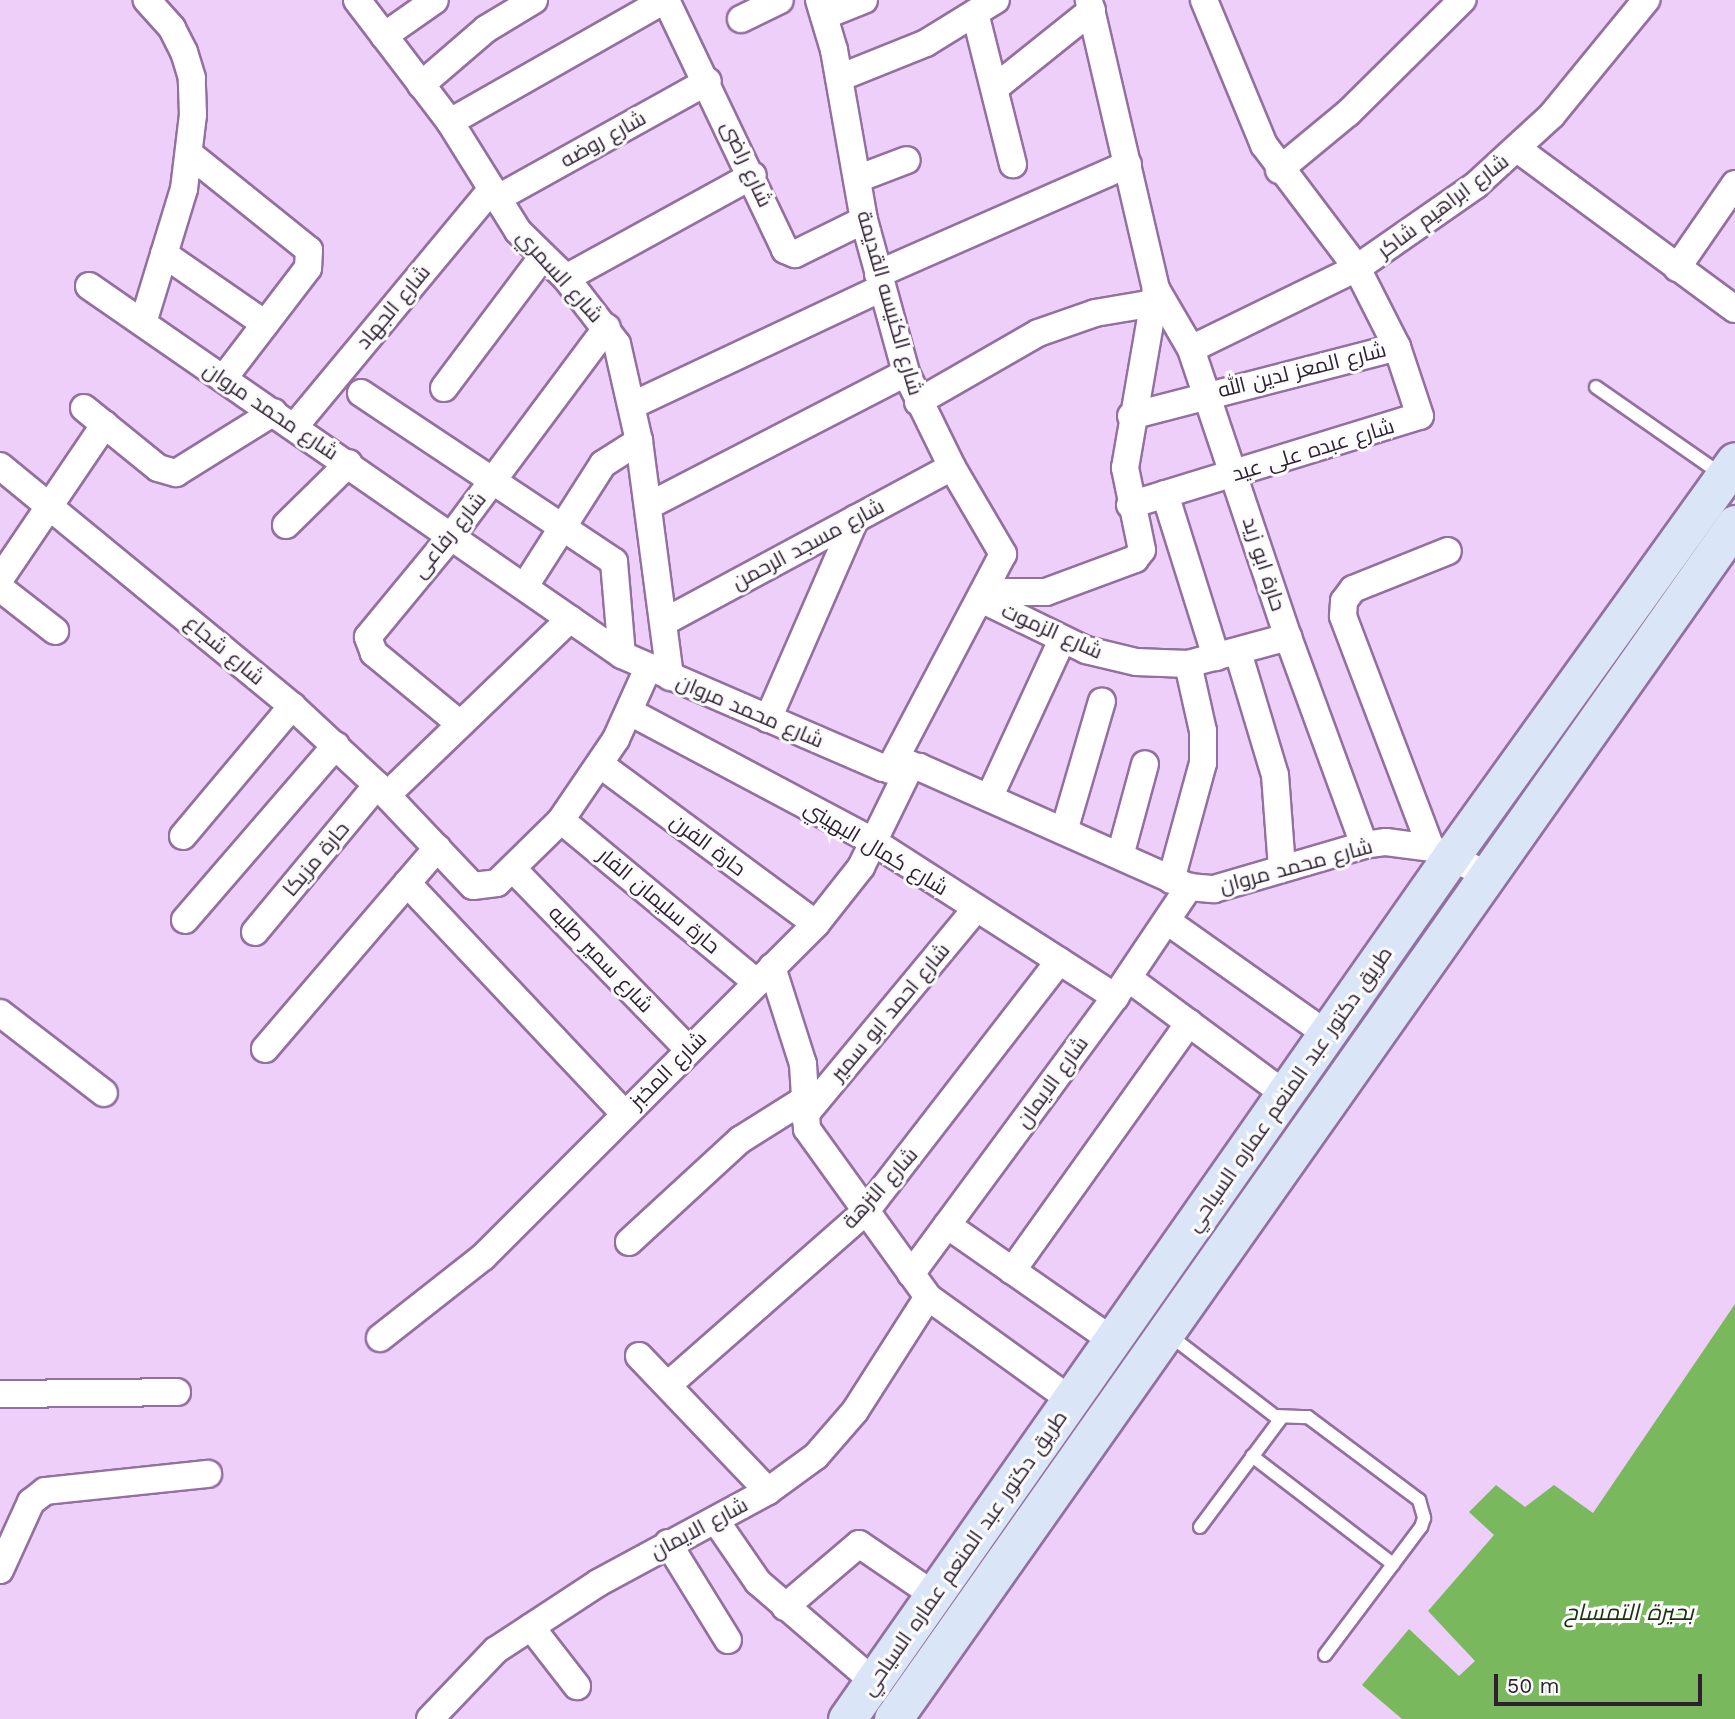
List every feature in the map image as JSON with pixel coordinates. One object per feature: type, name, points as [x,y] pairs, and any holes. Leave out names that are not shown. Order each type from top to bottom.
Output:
[{"type":"main road","name":"طريق دكتور عبد المنعم عماره السياحي","points":[[847,1719],[1328,1035],[1441,851],[1729,468]]},
{"type":"main road","name":"طريق دكتور عبد المنعم عماره السياحي","points":[[893,1719],[1735,524]]},
{"type":"street","points":[[143,323],[192,156],[192,78],[184,52],[172,28],[147,0]]},
{"type":"street","name":"شارع السمري","points":[[357,0],[450,122],[518,231],[566,278],[607,327],[622,356],[639,441],[664,622],[659,673]]},
{"type":"street","points":[[384,36],[435,0]]},
{"type":"street","points":[[421,85],[485,29],[534,0]]},
{"type":"street","points":[[450,122],[666,0]]},
{"type":"street","name":"شارع راضى","points":[[666,0],[708,80],[785,250],[791,255],[864,220]]},
{"type":"street","points":[[741,19],[780,0]]},
{"type":"street","points":[[821,8],[863,0]]},
{"type":"street","points":[[1279,170],[1376,86],[1462,0]]},
{"type":"street","name":"شارع ابراهيم شاكر","points":[[1191,349],[1357,268],[1436,216],[1518,150],[1646,0]]},
{"type":"street","name":"شارع عبده على عيد","points":[[1130,505],[1420,416],[1397,347],[1357,268],[1279,170],[1264,145],[1206,1]]},
{"type":"street","points":[[983,595],[1034,595],[1135,559],[1142,545],[1130,505],[1125,468],[1131,416],[1155,296],[1128,164],[1090,5],[996,88]]},
{"type":"street","points":[[839,78],[898,57],[985,7],[996,88],[1013,164]]},
{"type":"street","name":"شارع الكنيسه القديمة","points":[[821,8],[839,78],[864,220],[906,373],[952,467],[1003,554],[900,767]]},
{"type":"street","name":"شارع روضه","points":[[495,193],[708,80]]},
{"type":"street","points":[[1518,150],[1735,309]]},
{"type":"street","points":[[192,156],[309,250],[308,268],[224,378]]},
{"type":"street","points":[[857,179],[907,160]]},
{"type":"street","points":[[633,405],[880,281],[1128,164]]},
{"type":"street","points":[[566,278],[753,175]]},
{"type":"street","points":[[1677,268],[1735,184]]},
{"type":"street","name":"شارع الجهاد","points":[[84,408],[158,468],[176,473],[284,419],[495,193]]},
{"type":"street","points":[[164,254],[265,324]]},
{"type":"street","points":[[444,387],[543,256]]},
{"type":"street","name":"شارع محمد مروان","points":[[89,286],[622,654],[659,673],[768,719],[989,798],[1180,883],[1214,888],[1364,845],[1441,851],[1486,874]]},
{"type":"street","points":[[918,402],[1038,333],[1155,296]]},
{"type":"street","name":"حارة ابو زيد","points":[[1155,296],[1191,349],[1235,473],[1288,637],[1364,845]]},
{"type":"street","name":"شارع رفاعى","points":[[460,724],[374,653],[368,637],[452,535],[607,327]]},
{"type":"street","name":"شارع المعز لدين الله","points":[[1131,416],[1397,347]]},
{"type":"street","points":[[648,506],[906,373]]},
{"type":"street","points":[[362,393],[616,568],[622,654]]},
{"type":"street","points":[[0,579],[105,424]]},
{"type":"street","points":[[525,586],[603,464],[639,441]]},
{"type":"street","points":[[286,525],[349,463]]},
{"type":"street","name":"شارع شجاع","points":[[0,466],[336,745],[473,886],[490,887],[513,869],[561,820],[601,765],[629,712],[659,673]]},
{"type":"street","name":"شارع مسجد الرحمن","points":[[664,622],[952,467]]},
{"type":"street","points":[[1166,495],[1275,775],[1282,868]]},
{"type":"street","points":[[768,719],[856,518]]},
{"type":"street","points":[[1441,851],[1343,616],[1344,601],[1353,589],[1448,551]]},
{"type":"street","points":[[0,588],[55,632]]},
{"type":"street","name":"شارع الزموت","points":[[983,595],[1062,640],[1111,657],[1188,664],[1288,637]]},
{"type":"street","name":"حارة مزيكا","points":[[255,932],[382,790],[460,724],[570,619]]},
{"type":"street","points":[[989,798],[1062,640]]},
{"type":"street","name":"شارع الايمان","points":[[911,1274],[1122,988],[1167,921],[1180,883],[1203,763],[1203,731],[1188,664]]},
{"type":"street","points":[[1064,831],[1102,701]]},
{"type":"street","points":[[183,836],[292,706]]},
{"type":"street","name":"شارع كمال البهيني","points":[[629,712],[874,842],[1059,961],[1122,988],[1189,1023],[1286,1096]]},
{"type":"street","points":[[185,920],[336,745]]},
{"type":"street","points":[[1119,856],[1145,764]]},
{"type":"street","name":"حارة الفرن","points":[[601,765],[816,924]]},
{"type":"street","name":"شارع المخبز","points":[[380,1338],[483,1257],[688,1049],[816,924],[848,886],[874,842],[900,767]]},
{"type":"street","name":"حارة سليمان الفار","points":[[561,820],[764,974]]},
{"type":"street","points":[[265,1049],[437,848]]},
{"type":"street","name":"شارع سمير طلبه","points":[[513,869],[688,1049]]},
{"type":"street","points":[[407,883],[625,1114]]},
{"type":"street","name":"شارع احمد ابو سمير","points":[[629,1242],[740,1140],[805,1108],[976,909]]},
{"type":"street","points":[[1167,921],[1328,1035]]},
{"type":"street","name":"شارع النزهة","points":[[668,1385],[866,1210],[1059,961]]},
{"type":"street","points":[[764,974],[803,1064],[807,1129],[911,1274],[928,1297],[1071,1400]]},
{"type":"street","points":[[0,1013],[104,1093]]},
{"type":"street","points":[[1012,1271],[1189,1023]]},
{"type":"street","points":[[947,1225],[1112,1340]]},
{"type":"street","name":"شارع الايمان","points":[[430,1719],[496,1650],[668,1543],[716,1521],[768,1491],[837,1434],[928,1297]]},
{"type":"street","points":[[639,1356],[768,1491]]},
{"type":"street","points":[[0,1394],[177,1392]]},
{"type":"street","points":[[0,1570],[32,1502],[45,1491],[208,1474]]},
{"type":"street","points":[[716,1521],[750,1572],[785,1607],[873,1681]]},
{"type":"street","points":[[668,1543],[728,1640]]},
{"type":"street","points":[[785,1607],[859,1544],[934,1595]]},
{"type":"street","points":[[531,1627],[577,1686]]},
{"type":"lane","points":[[1596,387],[1729,468]]},
{"type":"lane","points":[[1165,1331],[1282,1417],[1308,1417],[1419,1500],[1423,1508],[1421,1527],[1325,1655]]},
{"type":"lane","points":[[1200,1527],[1282,1417]]},
{"type":"lane","points":[[1252,1456],[1393,1564]]},
{"type":"water","name":"بحيرة التمساح","points":[[1735,1304],[1735,1719],[1402,1719],[1362,1685],[1409,1629],[1459,1676],[1475,1661],[1428,1611],[1494,1535],[1469,1512],[1496,1485],[1525,1507],[1554,1485],[1593,1513]]}]
